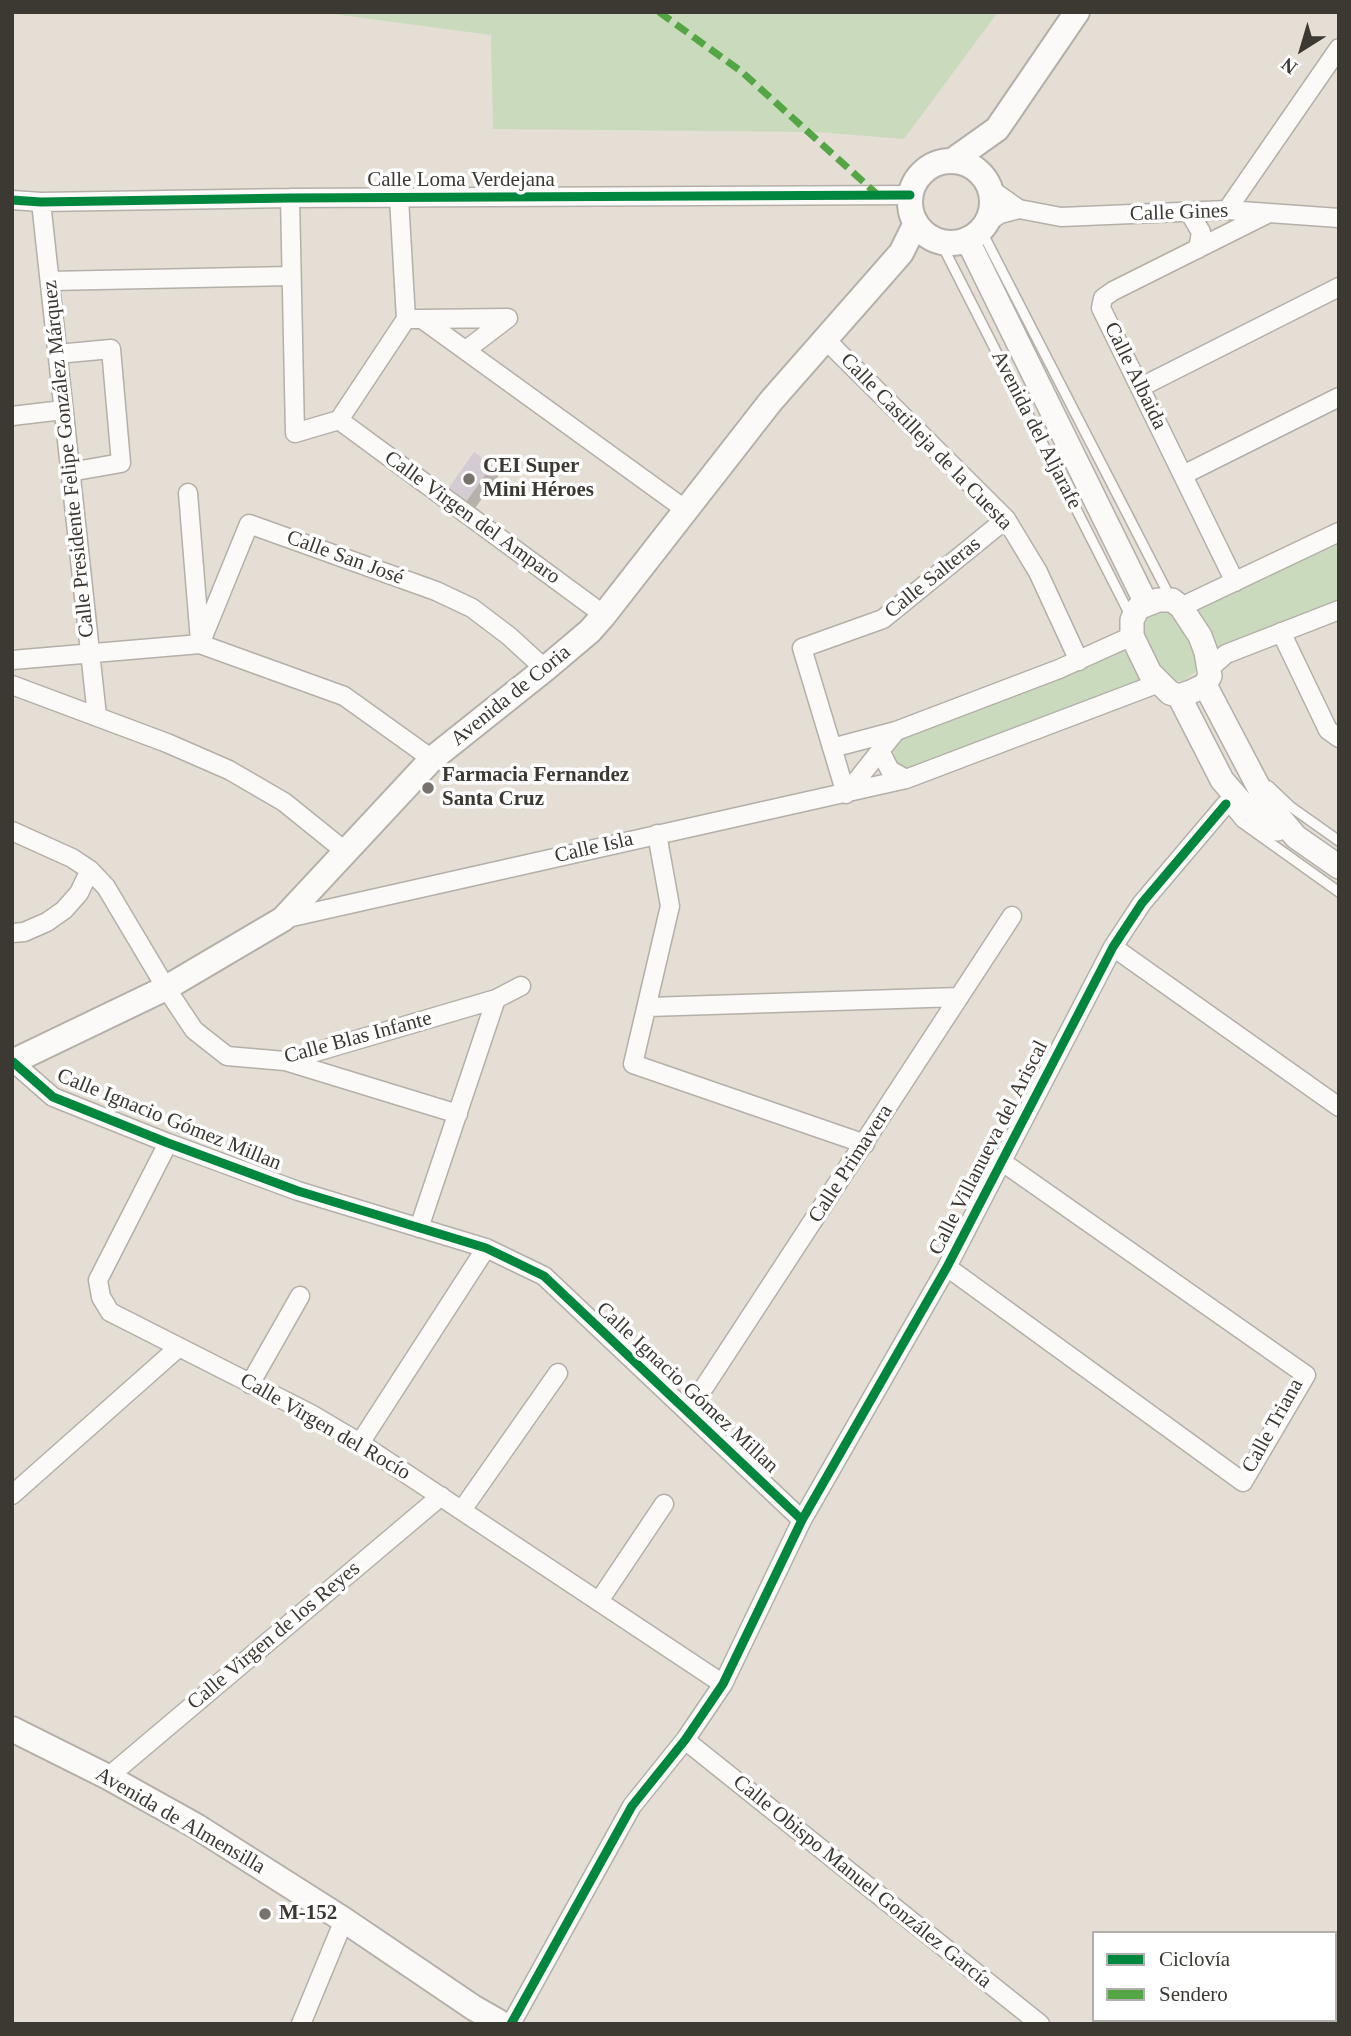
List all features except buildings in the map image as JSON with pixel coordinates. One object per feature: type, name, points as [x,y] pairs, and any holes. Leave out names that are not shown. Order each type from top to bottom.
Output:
[{"type":"main road","points":[[997,129],[987,183],[990,212],[978,231],[954,243],[940,241],[922,231],[912,215],[910,195],[914,184],[929,167],[952,161],[997,129],[1077,12]]},
{"type":"main road","points":[[952,161],[975,169],[987,183]]},
{"type":"main road","name":"Avenida de Coria","points":[[12,1062],[166,988],[283,919],[432,759],[545,669],[604,615],[771,401],[901,253],[916,223]]},
{"type":"main road","name":"Avenida de Almensilla","points":[[12,1729],[197,1826],[502,2024]]},
{"type":"main road","points":[[1322,2024],[1339,2022]]},
{"type":"street","points":[[1227,210],[1339,48]]},
{"type":"street","points":[[987,183],[1019,209]]},
{"type":"street","name":"Calle Loma Verdejana","points":[[12,200],[41,202],[910,195]]},
{"type":"street","points":[[290,198],[295,433],[339,420],[414,319],[400,198]]},
{"type":"street","name":"Calle Presidente Felipe González Márquez","points":[[41,202],[97,716]]},
{"type":"street","points":[[978,231],[1000,214],[1019,209]]},
{"type":"street","name":"Calle Gines","points":[[1019,209],[1061,217],[1227,210],[1339,218]]},
{"type":"street","points":[[1189,212],[1200,232],[1198,249]]},
{"type":"street","name":"Calle Albaida","points":[[1235,582],[1101,308],[1103,298],[1113,291],[1267,214]]},
{"type":"street","name":"Avenida del Aljarafe","points":[[978,231],[1137,620],[1142,659],[1169,691],[1222,780],[1241,802],[1275,828],[1296,837]]},
{"type":"street","points":[[50,281],[291,276]]},
{"type":"street","points":[[1141,387],[1339,287]]},
{"type":"street","points":[[414,319],[508,318],[466,350]]},
{"type":"street","points":[[414,319],[466,350],[686,510]]},
{"type":"street","name":"Calle Castilleja de la Cuesta","points":[[825,339],[1006,519],[1038,572],[1079,661]]},
{"type":"street","points":[[57,354],[111,349],[121,463],[70,472]]},
{"type":"street","points":[[1183,475],[1339,397]]},
{"type":"street","points":[[12,416],[63,410]]},
{"type":"street","name":"Calle Virgen del Amparo","points":[[339,420],[604,615]]},
{"type":"street","points":[[188,493],[200,644]]},
{"type":"street","name":"Calle Salteras","points":[[846,794],[802,648],[883,619],[1006,519]]},
{"type":"street","name":"Calle San José","points":[[200,644],[249,524],[436,591],[471,608],[509,636],[545,669]]},
{"type":"street","points":[[832,748],[895,731],[1079,661],[1137,620],[1158,600],[1177,603],[1235,582],[1339,532]]},
{"type":"street","name":"Avenida del Aljarafe","points":[[1177,603],[1200,636],[1208,677],[1259,791],[1279,820],[1296,837],[1339,867]]},
{"type":"street","points":[[1169,691],[1208,677],[1226,654],[1339,610]]},
{"type":"street","points":[[1281,632],[1328,730],[1339,738]]},
{"type":"street","points":[[12,660],[200,644],[344,696],[432,759]]},
{"type":"street","points":[[12,685],[97,716],[229,770],[284,802],[346,852]]},
{"type":"street","name":"Calle Isla","points":[[283,919],[906,779],[1169,691]]},
{"type":"street","points":[[846,794],[895,731]]},
{"type":"street","points":[[880,751],[890,769],[906,779]]},
{"type":"street","name":"Calle Villanueva del Ariscal","points":[[802,1520],[947,1267],[1113,947],[1142,903],[1226,804]]},
{"type":"street","points":[[12,831],[72,858],[90,870],[79,893],[64,910],[47,922],[24,932],[12,933]]},
{"type":"street","points":[[657,834],[670,906],[633,1064],[865,1144]]},
{"type":"street","name":"Calle Blas Infante","points":[[90,870],[106,887],[194,1030],[227,1056],[285,1061],[496,999],[521,986]]},
{"type":"street","name":"Calle Primavera","points":[[688,1412],[1012,916]]},
{"type":"street","points":[[1113,947],[1339,1107]]},
{"type":"street","points":[[648,1007],[959,997]]},
{"type":"street","points":[[419,1228],[496,999]]},
{"type":"street","points":[[285,1061],[458,1114]]},
{"type":"street","name":"Calle Ignacio Gómez Millan","points":[[12,1062],[53,1097],[298,1191],[486,1248],[544,1276],[802,1520]]},
{"type":"street","name":"Calle Virgen del Rocío","points":[[168,1143],[98,1280],[101,1297],[110,1312],[360,1443],[723,1684]]},
{"type":"street","name":"Calle Triana","points":[[947,1267],[1242,1482],[1306,1376],[1001,1161]]},
{"type":"street","points":[[360,1443],[486,1248]]},
{"type":"street","points":[[250,1384],[300,1296]]},
{"type":"street","points":[[12,1495],[179,1348]]},
{"type":"street","points":[[462,1510],[558,1373]]},
{"type":"street","name":"Calle Virgen de los Reyes","points":[[108,1777],[441,1496]]},
{"type":"street","points":[[599,1601],[664,1504]]},
{"type":"street","points":[[511,2024],[632,1806],[685,1740],[723,1684],[802,1520]]},
{"type":"street","name":"Calle Obispo Manuel González García","points":[[685,1740],[1040,2024]]},
{"type":"street","points":[[301,2024],[344,1920]]},
{"type":"lane","name":"Avenida del Aljarafe","points":[[978,231],[1177,603]]},
{"type":"lane","name":"Avenida del Aljarafe","points":[[940,241],[1137,620]]},
{"type":"lane","name":"Avenida del Aljarafe","points":[[1208,677],[1263,778],[1275,794],[1339,841]]},
{"type":"lane","name":"Avenida del Aljarafe","points":[[1169,691],[1226,804],[1241,822],[1339,892]]},
{"type":"green space","points":[[318,12],[998,12],[904,139],[817,132],[493,129],[491,35]]},
{"type":"green space","points":[[1339,541],[1339,604],[1221,651],[1217,649],[1209,627],[1198,613],[1198,607]]},
{"type":"green space","points":[[1165,610],[1176,617],[1195,648],[1198,663],[1195,672],[1184,681],[1172,681],[1164,676],[1144,642],[1142,629],[1146,618],[1156,611]]},
{"type":"green space","points":[[1127,646],[1148,680],[910,770],[892,762],[889,749],[902,737],[1060,677]]},
{"type":"marked path","points":[[659,12],[742,72],[879,196]]},
{"type":"cycle path","points":[[12,200],[41,202],[910,195]]},
{"type":"cycle path","points":[[511,2024],[632,1806],[685,1740],[723,1684],[802,1520],[947,1267],[1113,947],[1142,903],[1226,804]]},
{"type":"cycle path","points":[[13,1062],[53,1097],[298,1191],[486,1248],[544,1276],[802,1520]]},
{"type":"place","name":"CEI Super Mini Héroes","points":[[469,479]]},
{"type":"place","name":"Farmacia Fernandez Santa Cruz","points":[[428,788]]},
{"type":"place","name":"M-152","points":[[265,1914]]}]
